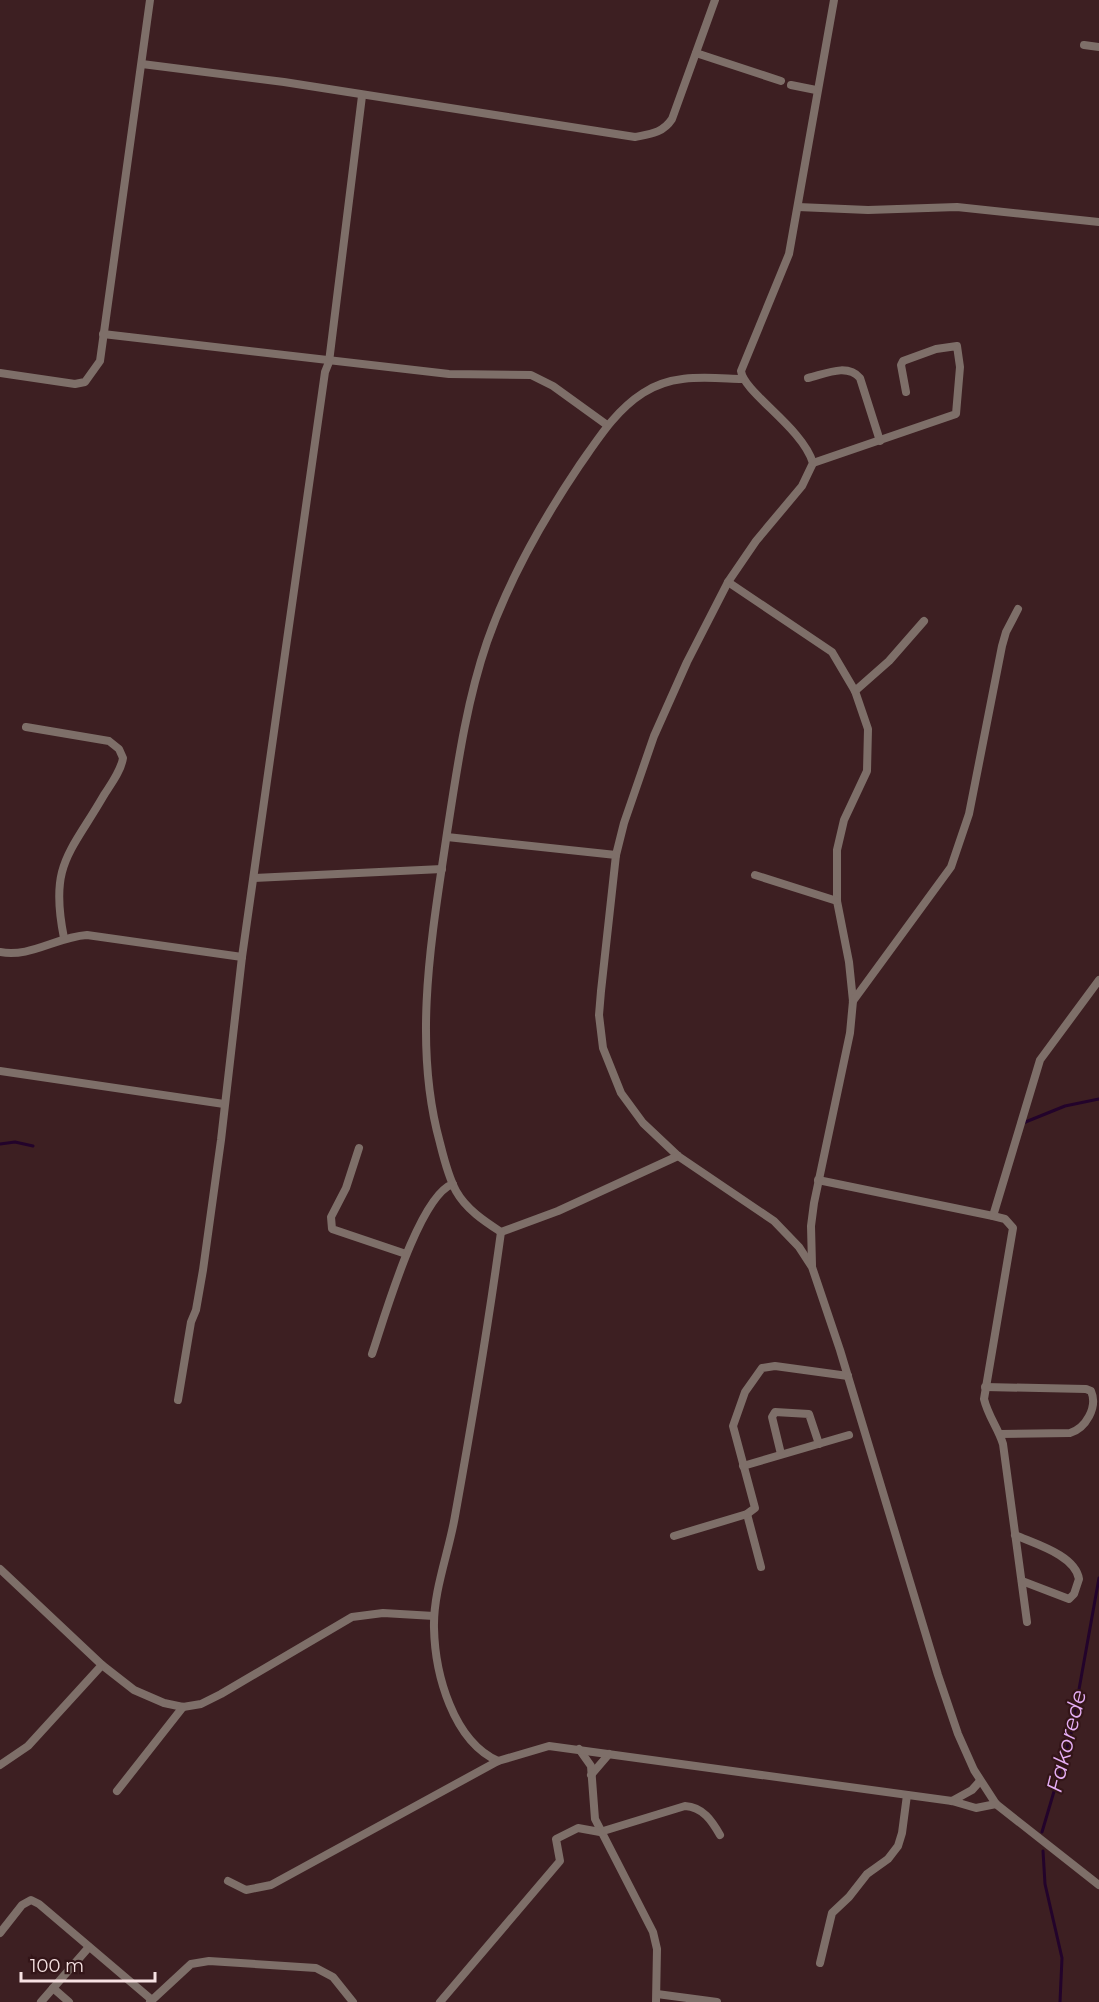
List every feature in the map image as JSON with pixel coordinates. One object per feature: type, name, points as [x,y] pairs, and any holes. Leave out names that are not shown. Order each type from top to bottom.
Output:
[{"type":"street","points":[[0,373],[75,384],[85,381],[100,362],[150,0]]},
{"type":"street","points":[[142,64],[284,82],[635,137],[655,133],[667,127],[672,119],[715,0]]},
{"type":"street","points":[[742,379],[743,363],[789,254],[816,90],[834,0]]},
{"type":"street","points":[[1084,45],[1099,47]]},
{"type":"street","points":[[696,53],[781,81]]},
{"type":"street","points":[[791,85],[816,90]]},
{"type":"street","points":[[178,1400],[191,1322],[201,1287],[242,957],[325,372],[329,362],[362,96]]},
{"type":"street","points":[[798,207],[868,210],[957,207],[1099,222]]},
{"type":"street","points":[[103,334],[329,362],[467,376],[531,375],[553,386],[607,425]]},
{"type":"street","points":[[906,392],[901,365],[903,361],[936,349],[957,346],[960,367],[956,414],[813,463],[801,486],[756,541],[728,582],[659,724],[624,823],[616,855],[608,907],[600,991],[602,1041],[621,1093],[630,1110],[678,1156],[774,1221],[799,1247],[812,1267],[848,1376],[958,1734],[980,1781],[996,1804],[1099,1885]]},
{"type":"street","points":[[808,378],[848,369],[855,372],[860,378],[880,441]]},
{"type":"street","points":[[501,1232],[464,1203],[453,1184],[434,1121],[425,1055],[427,1004],[447,837],[471,701],[486,645],[501,603],[548,512],[607,425],[625,406],[659,384],[697,377],[742,379],[794,431],[813,463]]},
{"type":"street","points":[[728,582],[825,645],[832,652],[855,691],[868,729],[867,771],[840,834],[837,850],[837,901],[849,962],[853,1001],[850,1033],[818,1180],[811,1226],[812,1267]]},
{"type":"street","points":[[853,1001],[941,884],[951,867],[969,814],[1002,646],[1006,632],[1018,609]]},
{"type":"street","points":[[855,691],[889,661],[924,621]]},
{"type":"street","points":[[26,727],[109,741],[119,748],[123,758],[106,791],[64,859],[59,900],[64,938]]},
{"type":"street","points":[[447,837],[616,855]]},
{"type":"street","points":[[254,878],[442,869]]},
{"type":"street","points":[[755,875],[837,901]]},
{"type":"street","points":[[0,952],[21,954],[64,938],[87,935],[242,957]]},
{"type":"street","points":[[993,1215],[1040,1060],[1099,980]]},
{"type":"street","points":[[0,1071],[224,1104]]},
{"type":"street","points":[[358,1148],[346,1188],[331,1217],[332,1229],[406,1254]]},
{"type":"street","points":[[501,1232],[558,1211],[678,1156]]},
{"type":"street","points":[[818,1180],[993,1215],[1010,1222],[1012,1234],[984,1399],[988,1416],[1000,1434],[1028,1622]]},
{"type":"street","points":[[372,1354],[406,1254],[437,1194],[453,1184]]},
{"type":"street","points":[[498,1761],[477,1749],[449,1702],[437,1656],[434,1616],[455,1518],[501,1232]]},
{"type":"street","points":[[674,1536],[747,1514],[753,1510],[756,1504],[733,1426],[745,1392],[762,1368],[775,1366],[848,1376]]},
{"type":"street","points":[[985,1387],[1086,1389],[1091,1391],[1093,1396],[1094,1401],[1087,1420],[1079,1430],[1070,1433],[1000,1434]]},
{"type":"street","points":[[782,1455],[772,1417],[775,1412],[809,1414],[819,1443]]},
{"type":"street","points":[[743,1466],[849,1435]]},
{"type":"street","points":[[747,1514],[761,1567]]},
{"type":"street","points":[[1016,1534],[1068,1562],[1078,1572],[1079,1579],[1074,1594],[1069,1599],[1022,1581]]},
{"type":"street","points":[[0,1569],[102,1665],[134,1690],[164,1703],[183,1707],[201,1704],[221,1694],[352,1617],[383,1613],[434,1616]]},
{"type":"street","points":[[0,1765],[28,1746],[102,1665]]},
{"type":"street","points":[[117,1791],[183,1707]]},
{"type":"street","points":[[228,1881],[246,1890],[271,1885],[498,1761],[549,1746],[952,1801],[976,1808],[996,1804]]},
{"type":"street","points":[[579,1749],[591,1766],[592,1804],[600,1832],[653,1932],[657,1949],[656,1998],[717,2002]]},
{"type":"street","points":[[591,1774],[609,1754]]},
{"type":"street","points":[[952,1801],[972,1790],[980,1781]]},
{"type":"street","points":[[820,1963],[832,1914],[867,1874],[888,1859],[898,1846],[907,1795]]},
{"type":"street","points":[[440,2002],[560,1861],[556,1839],[578,1828],[600,1832],[685,1806],[694,1806],[703,1812],[720,1835]]},
{"type":"street","points":[[0,1933],[22,1905],[31,1900],[151,2001],[191,1964],[209,1961],[316,1968],[333,1977],[353,2002]]},
{"type":"street","points":[[41,2002],[89,1947]]},
{"type":"street","points":[[52,1988],[69,2002]]},
{"type":"waterway","points":[[1023,1123],[1065,1106],[1099,1099]]},
{"type":"waterway","points":[[0,1144],[15,1142],[33,1146]]},
{"type":"waterway","name":"Fakorede","points":[[1042,1832],[1071,1734],[1099,1578]]},
{"type":"waterway","name":"Fakorede","points":[[1043,1851],[1045,1884],[1062,1958],[1060,2002]]}]
